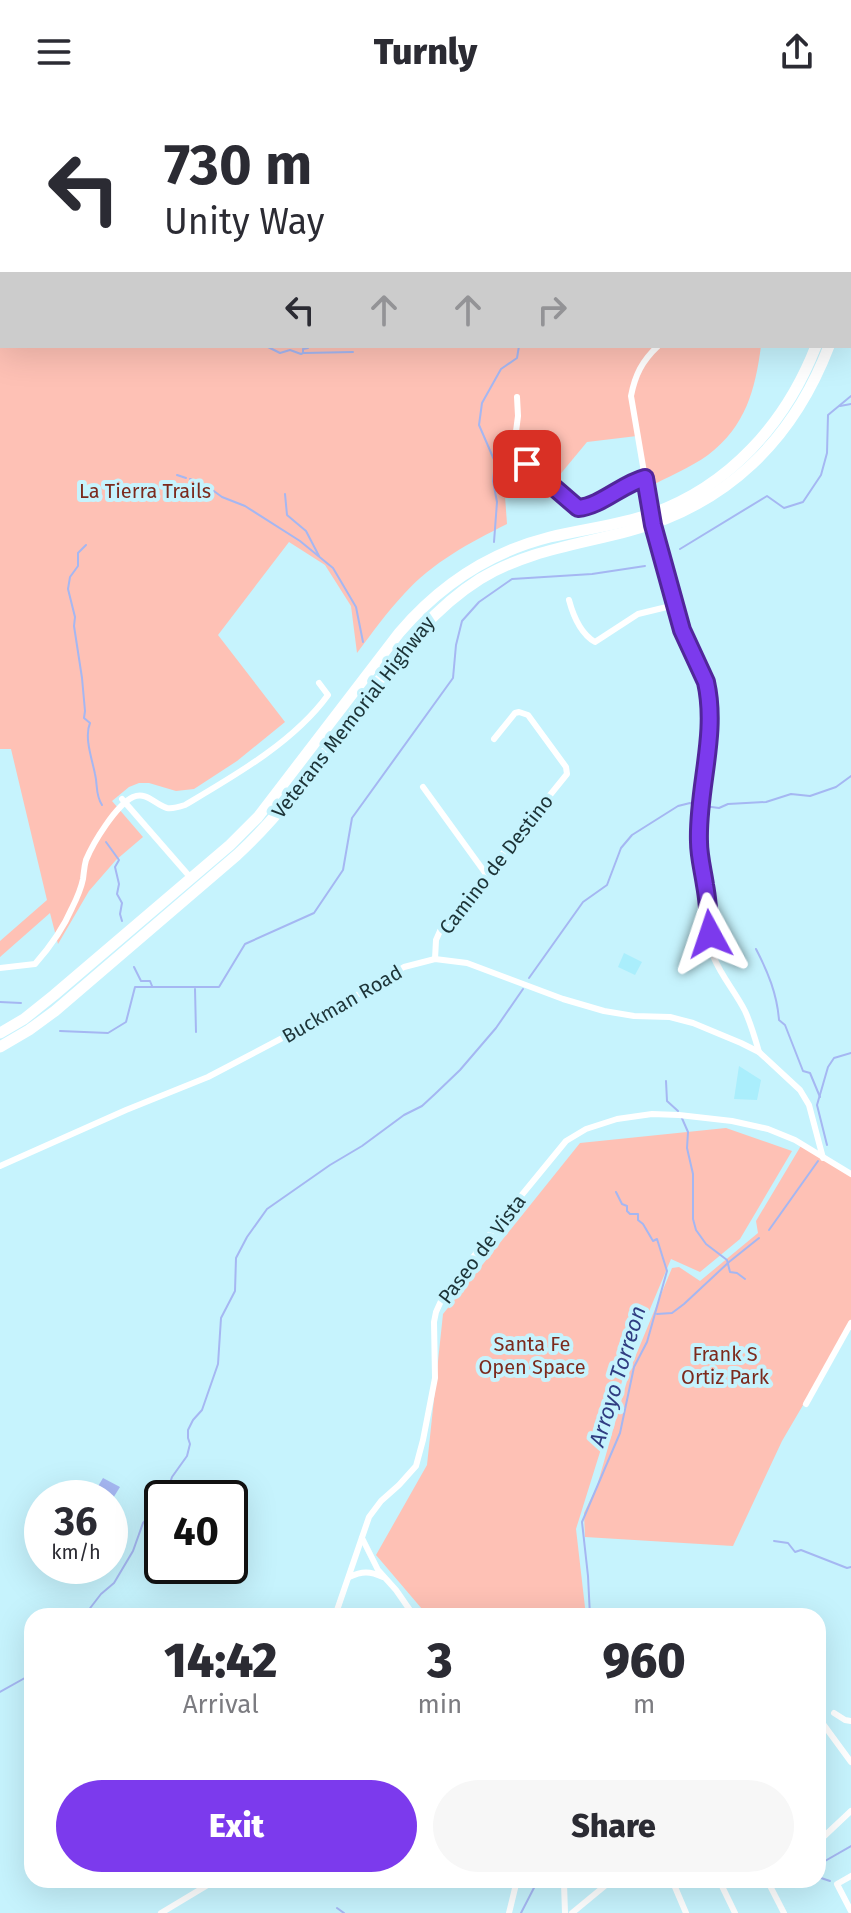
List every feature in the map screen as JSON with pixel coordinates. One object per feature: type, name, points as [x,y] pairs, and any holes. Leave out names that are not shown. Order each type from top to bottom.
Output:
[{"type":"highway","name":"Veterans Memorial Highway","points":[[0,1047],[55,1011],[248,845],[290,799],[411,639],[443,606],[481,578],[529,555],[652,519],[718,479],[761,440],[793,396],[815,348]]},
{"type":"highway","name":"Veterans Memorial Highway","points":[[0,1033],[45,1003],[230,845],[258,817],[399,633],[437,595],[477,566],[519,547],[549,537],[683,512],[713,495],[761,457],[782,433],[815,381],[828,348]]},
{"type":"street","points":[[656,348],[641,364],[631,396],[652,519],[686,640],[706,682],[708,743],[699,842],[711,947],[744,1010],[759,1052]]},
{"type":"street","points":[[517,397],[514,447],[517,454],[578,508],[587,507],[645,478]]},
{"type":"street","points":[[569,600],[576,620],[590,640],[595,642],[638,614],[675,605]]},
{"type":"street","points":[[0,968],[35,964],[45,953],[62,930],[72,909],[91,848],[124,801],[147,796],[159,805],[176,808],[239,773],[285,738],[321,704],[328,695],[319,683]]},
{"type":"street","name":"Camino de Destino","points":[[435,959],[440,931],[567,774],[566,767],[524,713],[515,713],[494,739]]},
{"type":"street","points":[[423,787],[486,874]]},
{"type":"street","points":[[124,801],[191,878]]},
{"type":"street","name":"Buckman Road","points":[[0,1166],[208,1077],[307,1025],[404,967],[435,959],[467,963],[604,1011],[670,1017],[693,1023],[759,1052],[805,1098],[823,1158]]},
{"type":"street","name":"Paseo de Vista","points":[[338,1608],[369,1517],[416,1466],[435,1381],[434,1322],[441,1301],[493,1230],[566,1141],[586,1129],[617,1119],[652,1114],[732,1121],[783,1133],[851,1174]]},
{"type":"street","points":[[806,1404],[851,1323]]},
{"type":"street","points":[[362,1538],[378,1570],[408,1608]]},
{"type":"street","points":[[349,1577],[361,1571],[386,1579]]},
{"type":"street","points":[[834,1713],[851,1721]]},
{"type":"street","points":[[826,1728],[851,1762]]},
{"type":"street","points":[[826,1834],[851,1811]]},
{"type":"street","points":[[851,1876],[837,1884],[851,1911]]},
{"type":"street","points":[[161,1913],[203,1888]]},
{"type":"street","points":[[509,1913],[515,1888]]},
{"type":"street","points":[[564,1888],[565,1913]]},
{"type":"street","points":[[572,1913],[602,1888]]},
{"type":"street","points":[[675,1888],[686,1913]]},
{"type":"street","points":[[723,1888],[735,1913]]},
{"type":"street","points":[[771,1888],[784,1913]]},
{"type":"shaded area","points":[[624,953],[642,962],[635,975],[618,967]]},
{"type":"shaded area","points":[[739,1066],[761,1080],[757,1100],[734,1099]]},
{"type":"green space","name":"La Tierra Trails","points":[[0,348],[761,348],[752,392],[731,432],[701,460],[647,488],[637,436],[587,442],[553,483],[527,464],[503,468],[507,524],[465,546],[427,572],[398,601],[357,653],[351,606],[325,565],[289,542],[218,635],[285,722],[237,761],[194,789],[176,791],[139,783],[112,801],[143,837],[116,860],[89,891],[58,944],[50,913],[0,957],[0,941],[47,900],[11,749],[0,749]]},
{"type":"green space","name":"Santa Fe Open Space","points":[[726,1128],[792,1151],[740,1239],[700,1272],[671,1259],[629,1359],[576,1529],[585,1608],[421,1608],[376,1555],[427,1465],[443,1314],[580,1143]]},
{"type":"green space","name":"Frank S Ortiz Park","points":[[802,1144],[851,1174],[851,1323],[782,1441],[733,1546],[585,1537],[584,1513],[597,1486],[631,1367],[672,1268],[679,1267],[700,1281],[758,1233],[756,1221]]},
{"type":"waterway","points":[[270,348],[280,353],[290,350],[301,354],[303,349],[308,348]]},
{"type":"waterway","points":[[494,542],[497,502],[493,481],[495,462],[479,425],[482,403],[501,369],[517,358],[519,348]]},
{"type":"waterway","points":[[304,353],[353,352]]},
{"type":"waterway","points":[[680,549],[767,496],[784,508],[803,502],[821,475],[827,453],[828,415],[851,396]]},
{"type":"waterway","points":[[840,406],[851,404]]},
{"type":"waterway","points":[[177,475],[186,478]]},
{"type":"waterway","points":[[190,479],[245,506],[300,541],[333,568],[356,607],[363,642]]},
{"type":"waterway","points":[[285,494],[287,515],[306,531],[319,556]]},
{"type":"waterway","points":[[86,545],[78,553],[78,566],[70,577],[68,589],[75,617],[84,718],[90,723],[89,748],[102,805]]},
{"type":"waterway","points":[[60,1031],[108,1033],[126,1022],[135,987],[219,987],[245,944],[314,913],[343,870],[352,818],[453,678],[462,621],[479,602],[512,579],[592,574],[645,566]]},
{"type":"waterway","points":[[704,806],[719,808],[728,804],[766,802],[791,794],[810,796],[836,787],[851,776]]},
{"type":"waterway","points":[[529,978],[583,902],[607,885],[621,848],[632,835],[678,806],[698,804]]},
{"type":"waterway","points":[[106,842],[119,860],[115,867],[122,921]]},
{"type":"waterway","points":[[756,949],[771,983],[779,1020],[785,1025],[803,1071],[810,1073],[820,1097]]},
{"type":"waterway","points":[[134,967],[141,981],[150,981],[152,986]]},
{"type":"waterway","points":[[195,989],[196,1032]]},
{"type":"waterway","points":[[90,1608],[114,1583],[133,1551],[143,1523],[156,1508],[187,1456],[190,1444],[188,1430],[202,1410],[218,1364],[221,1318],[235,1291],[236,1258],[247,1237],[267,1209],[404,1115],[422,1106],[460,1070],[496,1028],[523,989]]},
{"type":"waterway","points":[[0,1002],[21,1003]]},
{"type":"waterway","points":[[827,1145],[817,1105],[828,1067],[834,1058],[851,1053]]},
{"type":"waterway","points":[[666,1081],[667,1101],[678,1111]]},
{"type":"waterway","points":[[681,1116],[688,1132],[696,1230],[706,1244],[727,1260],[730,1272],[745,1279]]},
{"type":"waterway","points":[[769,1230],[818,1161]]},
{"type":"waterway","name":"Arroyo Torreon","points":[[590,1608],[582,1522],[620,1433],[634,1367],[647,1342],[667,1271],[657,1239],[653,1241],[638,1220],[638,1214],[630,1214],[616,1192]]},
{"type":"waterway","points":[[657,1314],[672,1313],[759,1238]]},
{"type":"waterway","points":[[774,1541],[788,1543],[795,1552],[801,1550],[851,1567]]},
{"type":"waterway","points":[[0,1692],[24,1678]]},
{"type":"waterway","points":[[826,1860],[851,1846]]},
{"type":"waterway","points":[[826,1880],[830,1881]]},
{"type":"waterway","name":"Arroyo Torreon","points":[[521,1913],[534,1888]]},
{"type":"waterway","points":[[337,1908],[344,1913]]},
{"type":"route","points":[[527,464],[578,508],[587,507],[645,478],[653,525],[682,630],[708,691],[708,743],[699,842],[710,934]]}]
